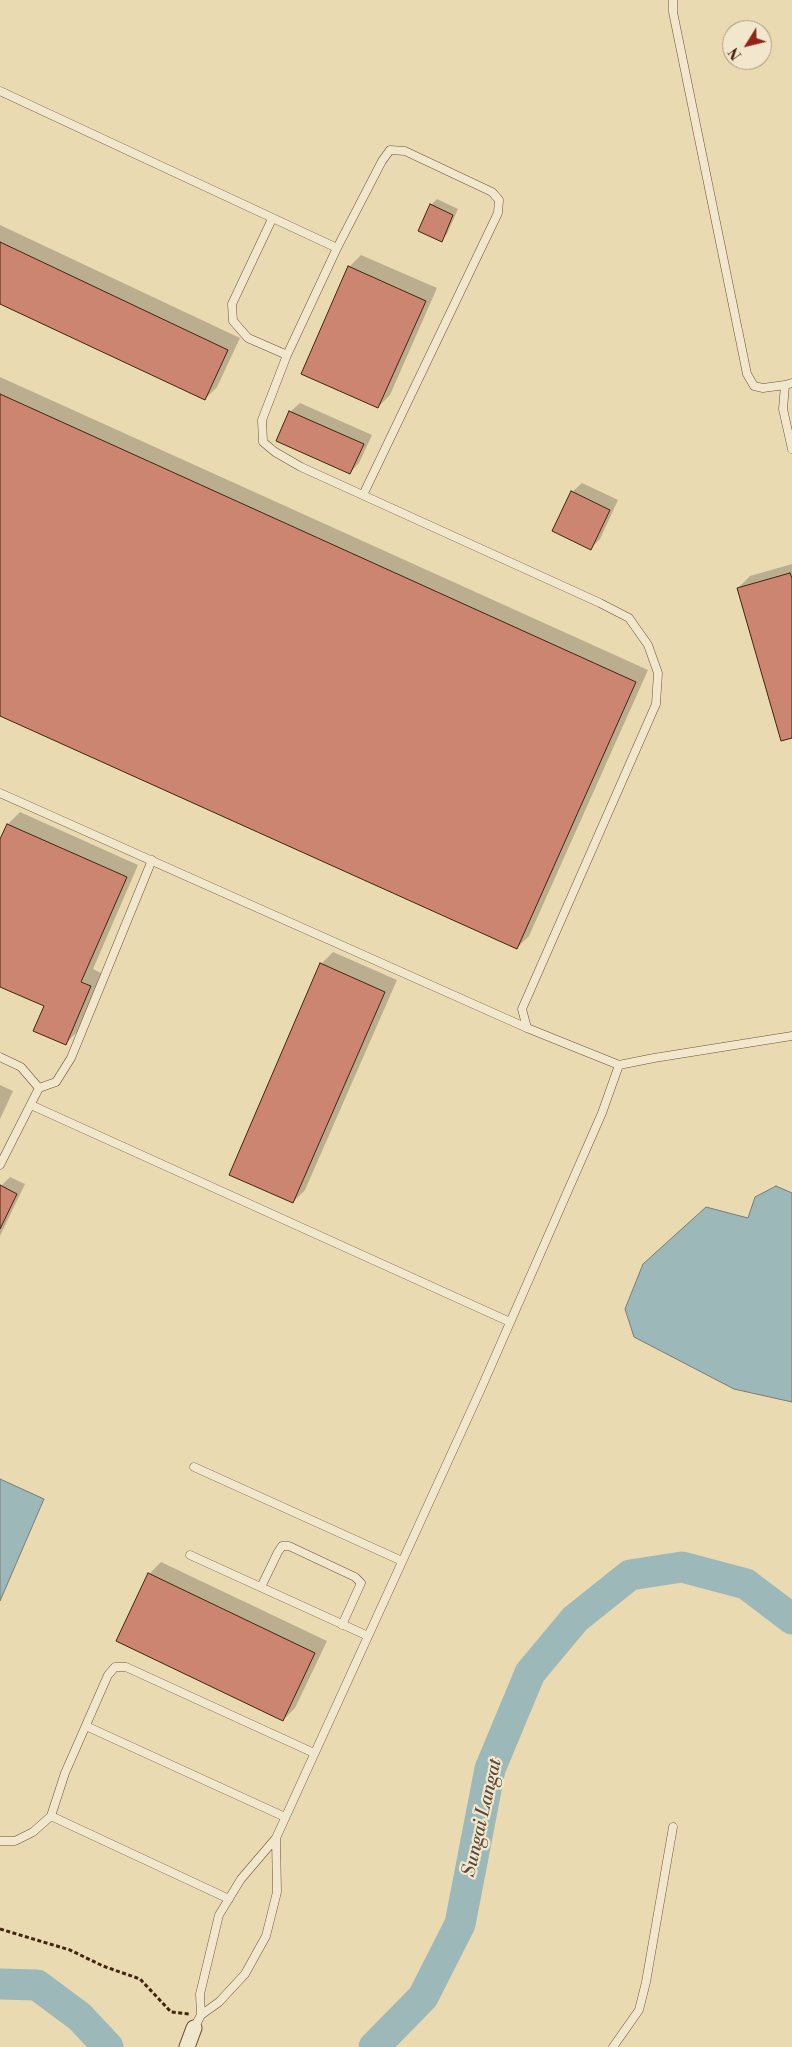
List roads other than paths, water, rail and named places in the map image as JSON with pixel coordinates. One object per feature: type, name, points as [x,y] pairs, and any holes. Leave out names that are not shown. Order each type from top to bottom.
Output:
[{"type":"street","points":[[187,2047],[198,2022]]},
{"type":"lane","points":[[673,0],[673,12],[747,374],[754,386],[763,388],[789,384],[783,410],[792,449]]},
{"type":"lane","points":[[0,91],[337,248]]},
{"type":"lane","points":[[363,495],[498,213],[499,200],[492,192],[405,151],[390,150],[382,161],[337,248],[287,355],[262,420],[263,442],[275,452],[301,467],[629,618],[648,645],[658,673],[656,704],[522,1009],[527,1028]]},
{"type":"lane","points":[[272,219],[232,304],[233,320],[248,338],[287,355]]},
{"type":"lane","points":[[0,792],[527,1028],[619,1065],[792,1036]]},
{"type":"lane","points":[[0,1165],[39,1088],[56,1082],[71,1058],[152,860]]},
{"type":"lane","points":[[0,1057],[22,1067],[39,1088]]},
{"type":"lane","points":[[198,2022],[200,1994],[219,1916],[241,1880],[276,1838],[510,1322],[602,1113],[619,1065]]},
{"type":"lane","points":[[31,1105],[510,1322]]},
{"type":"lane","points":[[194,1467],[402,1561]]},
{"type":"lane","points":[[261,1587],[282,1546],[289,1546],[355,1577],[361,1583],[342,1624]]},
{"type":"lane","points":[[190,1555],[368,1636]]},
{"type":"lane","points":[[0,1841],[15,1841],[33,1832],[51,1816],[65,1773],[108,1675],[115,1667],[126,1667],[314,1753]]},
{"type":"lane","points":[[86,1726],[285,1817]]},
{"type":"lane","points":[[51,1816],[229,1899]]},
{"type":"lane","points":[[613,2047],[639,2010],[646,1982],[673,1827]]},
{"type":"lane","points":[[198,2022],[245,1974],[266,1936],[277,1892],[276,1838]]},
{"type":"water","points":[[776,1186],[792,1193],[792,1402],[734,1389],[634,1337],[625,1309],[643,1264],[706,1207],[748,1218],[755,1197]]},
{"type":"water","points":[[0,1479],[44,1499],[0,1601]]},
{"type":"waterway","name":"Sungai Langat","points":[[374,2047],[423,1997],[460,1924],[490,1769],[530,1673],[575,1619],[630,1575],[682,1567],[746,1584],[792,1619]]},
{"type":"waterway","name":"Sungai Langat","points":[[0,1984],[37,1985],[80,2017],[108,2047]]}]
